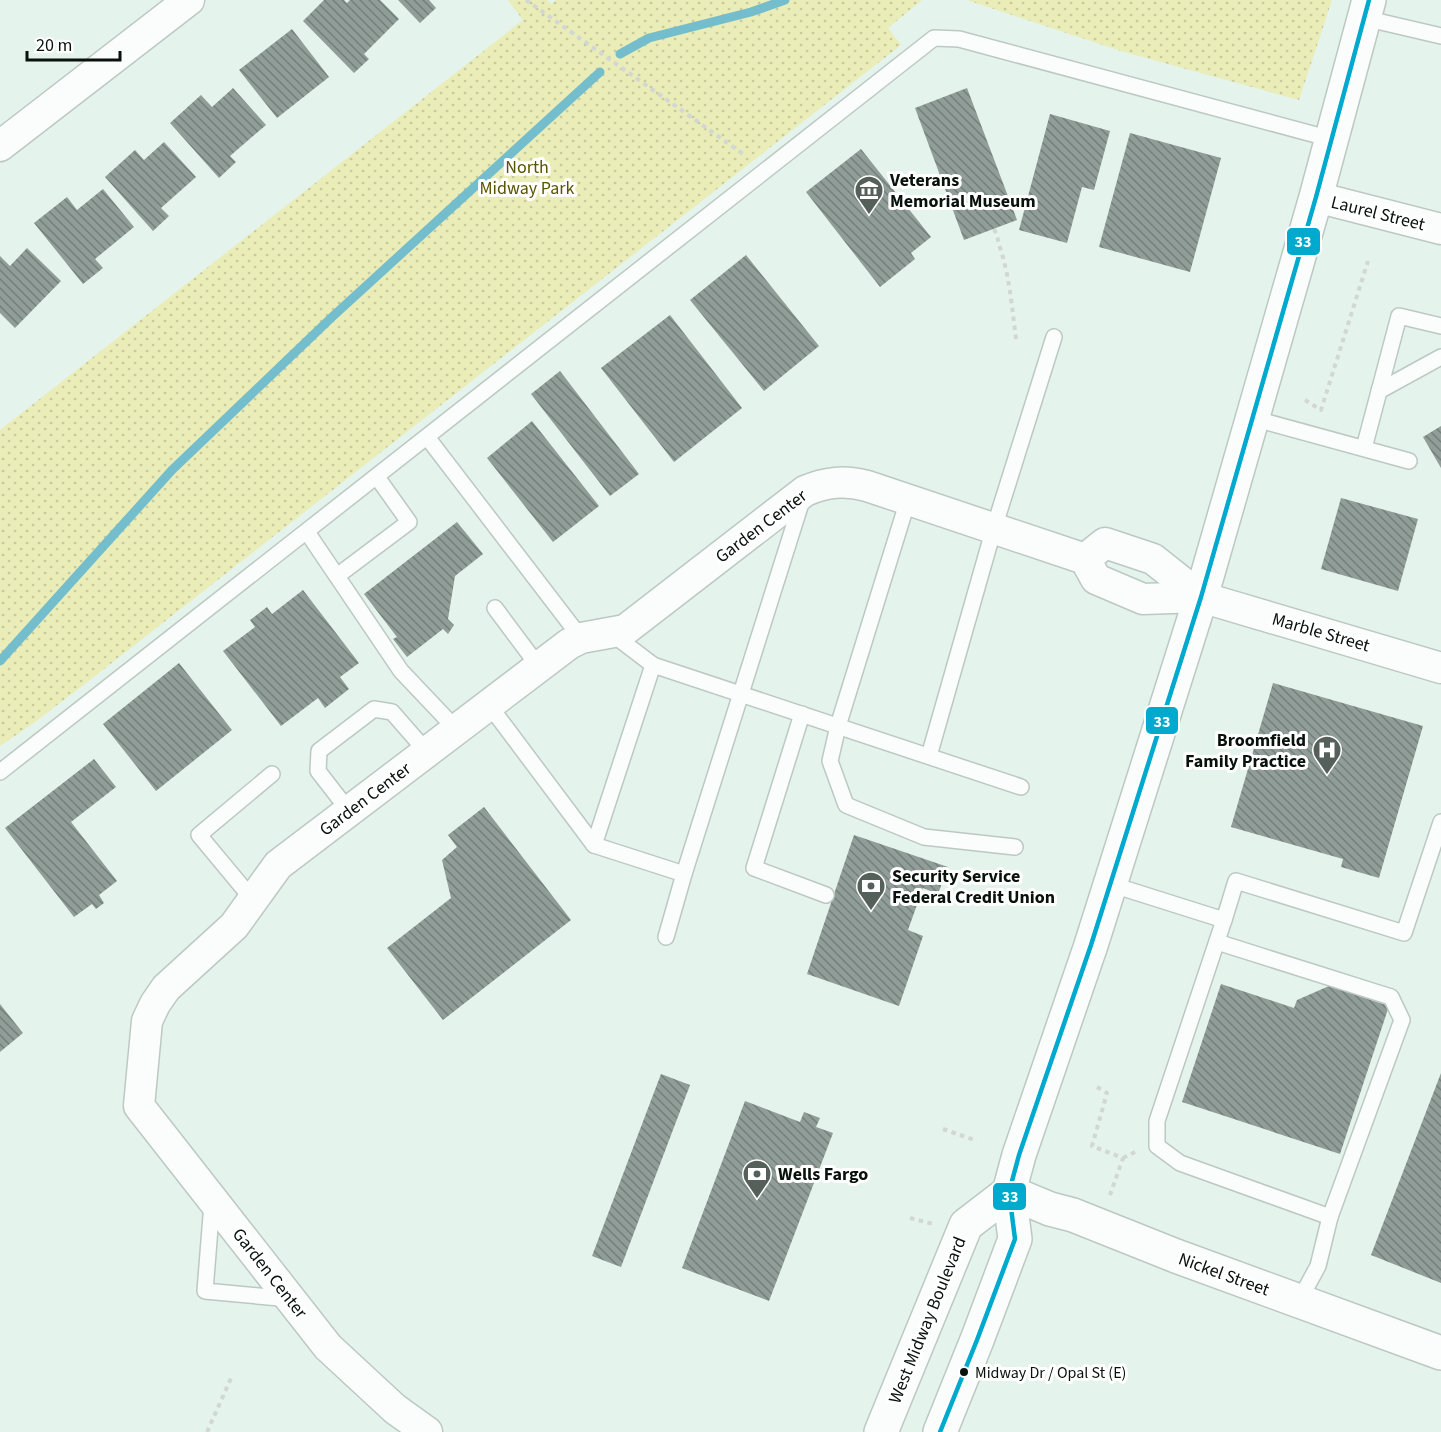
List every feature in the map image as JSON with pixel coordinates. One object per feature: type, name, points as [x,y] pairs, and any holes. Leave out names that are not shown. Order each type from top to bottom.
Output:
[{"type":"main road","points":[[940,1432],[1015,1239],[1009,1192],[1019,1155],[1110,884],[1201,597],[1316,197],[1366,9]]},
{"type":"main road","name":"Nickel Street","points":[[1009,1192],[1441,1353]]},
{"type":"main road","name":"West Midway Boulevard","points":[[881,1432],[966,1225],[1009,1192]]},
{"type":"street","points":[[0,146],[189,0]]},
{"type":"street","name":"Laurel Street","points":[[1316,197],[1441,229]]},
{"type":"street","name":"Garden Center","points":[[427,1432],[395,1409],[328,1347],[139,1106],[147,1022],[154,1004],[166,988],[234,926],[279,865],[569,644],[581,638],[625,630],[805,491],[819,485],[841,482],[867,486],[1086,559]]},
{"type":"street","points":[[1104,543],[1136,553],[1153,559],[1201,597],[1143,598],[1096,579],[1086,559],[1104,543]]},
{"type":"street","name":"Marble Street","points":[[1201,597],[1440,662]]},
{"type":"lane","points":[[1366,9],[1441,36]]},
{"type":"lane","points":[[0,772],[934,38],[959,39],[1332,139]]},
{"type":"lane","points":[[1364,448],[1399,316],[1441,326]]},
{"type":"lane","points":[[929,756],[994,528],[1054,337]]},
{"type":"lane","points":[[1379,391],[1441,357]]},
{"type":"lane","points":[[1252,418],[1409,461]]},
{"type":"lane","points":[[427,437],[581,638]]},
{"type":"lane","points":[[337,576],[409,522],[377,477]]},
{"type":"lane","points":[[666,937],[805,491]]},
{"type":"lane","points":[[908,500],[838,726],[830,761],[846,805],[924,837],[1015,847]]},
{"type":"lane","points":[[307,532],[401,671],[456,729]]},
{"type":"lane","points":[[495,608],[539,667]]},
{"type":"lane","points":[[610,633],[653,665],[1021,786]]},
{"type":"lane","points":[[594,845],[653,665]]},
{"type":"lane","points":[[489,705],[594,845],[684,874]]},
{"type":"lane","points":[[350,811],[318,771],[319,751],[374,709],[392,712],[427,752]]},
{"type":"lane","points":[[802,714],[754,868],[826,895]]},
{"type":"lane","points":[[254,900],[199,835],[272,774]]},
{"type":"lane","points":[[1330,1217],[1180,1163],[1157,1146],[1158,1121],[1236,881],[1404,933],[1441,822]]},
{"type":"lane","points":[[1110,884],[1224,920]]},
{"type":"lane","points":[[1217,942],[1391,997],[1402,1020],[1330,1217],[1318,1266],[1299,1301]]},
{"type":"lane","points":[[212,1199],[205,1291],[290,1299]]},
{"type":"path","points":[[526,0],[731,144],[765,171]]},
{"type":"path","points":[[994,229],[1007,268],[1016,339]]},
{"type":"path","points":[[1305,400],[1321,410],[1368,261]]},
{"type":"path","points":[[1096,1088],[1107,1093],[1092,1146],[1123,1158],[1110,1196]]},
{"type":"path","points":[[943,1130],[977,1141]]},
{"type":"path","points":[[910,1218],[936,1225]]},
{"type":"path","points":[[207,1432],[232,1376]]},
{"type":"green space","name":"North Midway Park","points":[[508,0],[547,0],[551,4],[556,0],[922,0],[888,28],[901,45],[95,676],[0,746],[0,430],[523,20]]},
{"type":"green space","points":[[967,0],[1332,0],[1299,100],[1121,51]]},
{"type":"building","points":[[324,0],[344,0],[347,3],[350,0],[380,0],[399,19],[364,54],[369,59],[354,73],[303,21]]},
{"type":"building","points":[[398,0],[429,0],[436,8],[420,23]]},
{"type":"building","points":[[292,29],[329,77],[277,118],[239,70]]},
{"type":"building","points":[[233,88],[266,125],[230,156],[236,162],[219,178],[170,123],[201,95],[212,107]]},
{"type":"building","points":[[967,88],[1017,220],[964,240],[915,108]]},
{"type":"building","points":[[1050,114],[1110,131],[1094,190],[1082,187],[1067,243],[1019,230]]},
{"type":"building","points":[[1130,133],[1221,158],[1190,272],[1099,247]]},
{"type":"building","points":[[164,142],[196,177],[161,208],[169,216],[153,231],[105,177],[135,150],[144,160]]},
{"type":"building","name":"Veterans Memorial Museum","points":[[861,149],[931,237],[911,253],[915,259],[880,287],[806,192]]},
{"type":"building","points":[[103,189],[134,227],[95,259],[103,268],[83,284],[34,223],[67,197],[77,210]]},
{"type":"building","points":[[27,248],[61,281],[15,328],[0,313],[0,256],[10,266]]},
{"type":"building","points":[[746,255],[819,346],[764,391],[690,300]]},
{"type":"building","points":[[670,315],[742,408],[674,462],[601,368]]},
{"type":"building","points":[[560,371],[639,474],[610,496],[531,394]]},
{"type":"building","points":[[532,421],[599,506],[553,542],[487,458]]},
{"type":"building","points":[[1441,426],[1441,468],[1423,437]]},
{"type":"building","points":[[1341,498],[1418,519],[1398,591],[1321,569]]},
{"type":"building","points":[[457,522],[483,554],[455,576],[448,619],[454,625],[448,634],[443,629],[407,657],[393,639],[397,637],[364,594]]},
{"type":"building","points":[[303,590],[359,663],[340,677],[349,689],[325,708],[318,698],[281,726],[223,651],[255,627],[250,620],[267,607],[272,614]]},
{"type":"building","points":[[179,663],[232,730],[156,791],[103,724]]},
{"type":"building","name":"Broomfield Family Practice","points":[[1273,683],[1423,726],[1379,878],[1341,867],[1343,859],[1231,827]]},
{"type":"building","points":[[94,759],[116,787],[71,822],[117,881],[99,895],[104,903],[96,909],[92,904],[74,917],[5,828]]},
{"type":"building","points":[[484,807],[571,920],[443,1020],[387,948],[451,898],[442,860],[457,847],[448,835]]},
{"type":"building","name":"Security Service Federal Credit Union","points":[[854,835],[948,867],[938,894],[923,888],[908,930],[923,936],[899,1006],[807,974]]},
{"type":"building","points":[[1221,984],[1294,1008],[1297,1000],[1329,986],[1389,1006],[1340,1154],[1182,1102]]},
{"type":"building","points":[[0,1004],[23,1033],[0,1052]]},
{"type":"building","points":[[1441,1073],[1441,1283],[1371,1255]]},
{"type":"building","points":[[661,1074],[690,1085],[621,1267],[592,1256]]},
{"type":"building","name":"Wells Fargo","points":[[745,1101],[800,1122],[804,1112],[820,1118],[816,1127],[833,1133],[769,1301],[682,1268]]},
{"type":"waterway","points":[[620,54],[649,38],[751,12],[785,0]]},
{"type":"waterway","points":[[0,661],[172,470],[331,318],[600,72]]},
{"type":"transit line","name":"33","points":[[940,1432],[1015,1239],[1009,1192],[1019,1155],[1091,945],[1201,597],[1316,197],[1369,0]]},
{"type":"place","name":"Veterans Memorial Museum","points":[[869,216]]},
{"type":"place","name":"Broomfield Family Practice","points":[[1327,776]]},
{"type":"place","name":"Security Service Federal Credit Union","points":[[871,912]]},
{"type":"place","name":"Wells Fargo","points":[[757,1200]]},
{"type":"place","name":"Midway Dr / Opal St (E)","points":[[964,1372]]}]
